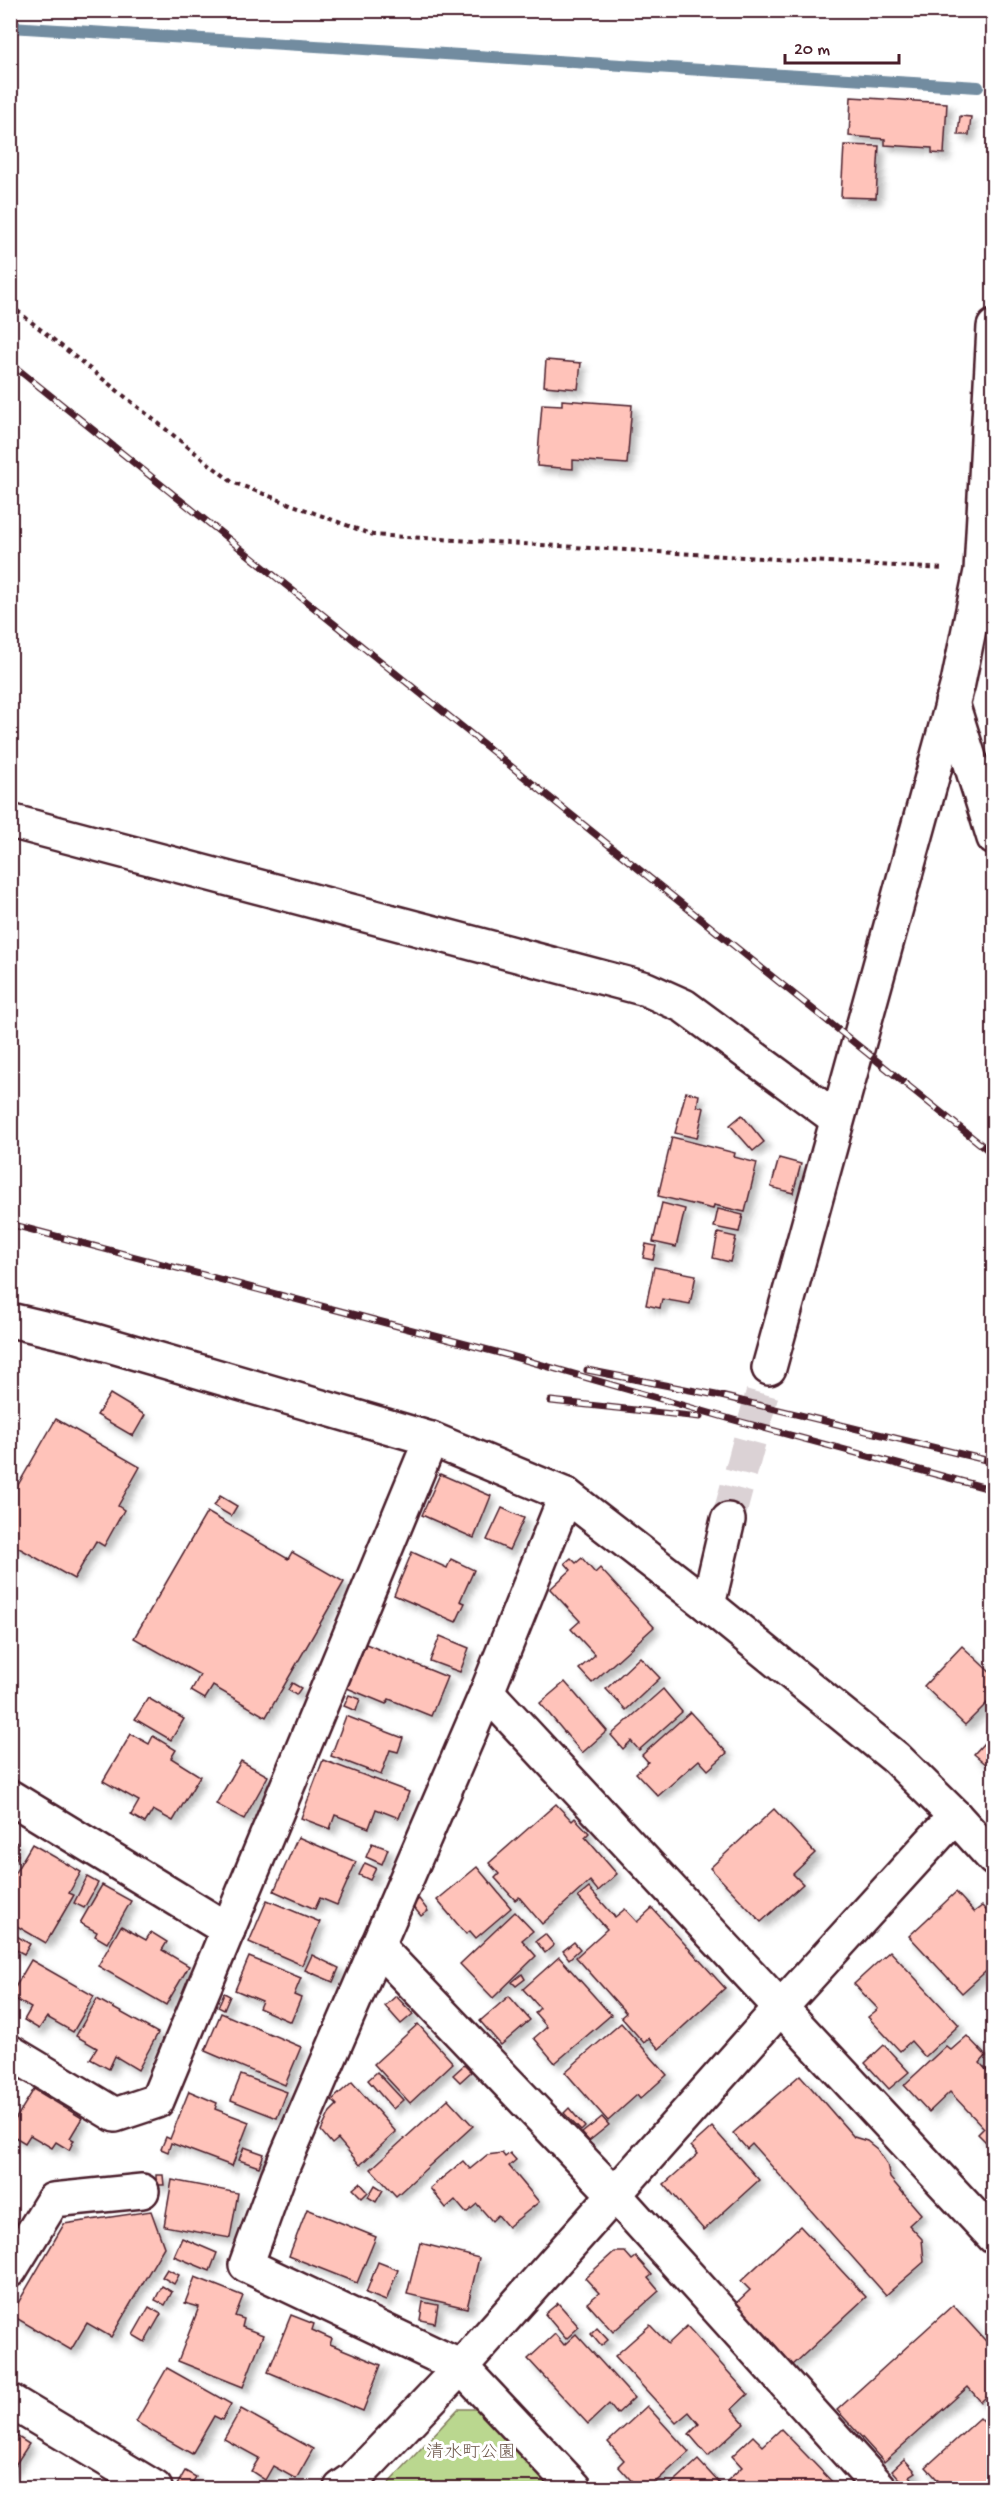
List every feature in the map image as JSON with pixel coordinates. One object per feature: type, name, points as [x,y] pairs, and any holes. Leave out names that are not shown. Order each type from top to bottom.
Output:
[{"type":"street","points":[[769,1368],[987,572],[993,327]]},
{"type":"street","points":[[952,703],[993,838]]},
{"type":"street","points":[[10,821],[646,989],[684,1006],[837,1119]]},
{"type":"street","points":[[10,1320],[78,1335],[431,1439],[566,1495],[708,1605],[896,1758],[955,1816],[993,1859]]},
{"type":"street","points":[[10,2052],[116,2115],[157,2101],[431,1439]]},
{"type":"street","points":[[566,1495],[487,1692],[278,2178],[246,2265],[461,2367],[576,2488]]},
{"type":"street","points":[[708,1605],[728,1520]]},
{"type":"street","points":[[487,1692],[993,2236]]},
{"type":"street","points":[[10,1797],[228,1929]]},
{"type":"street","points":[[341,2488],[354,2479],[461,2367],[781,2007],[955,1816]]},
{"type":"street","points":[[377,1946],[615,2195],[880,2488]]},
{"type":"street","points":[[10,2270],[54,2200],[142,2191]]},
{"type":"street","points":[[10,2401],[155,2488]]},
{"type":"path","points":[[10,305],[232,482],[373,535],[987,572]]},
{"type":"green space","name":"清水町公園","points":[[458,2409],[484,2409],[556,2488],[384,2488]]},
{"type":"building","points":[[851,97],[947,103],[944,154],[932,153],[932,148],[885,145],[885,139],[849,136]]},
{"type":"building","points":[[960,116],[971,117],[969,135],[958,135]]},
{"type":"building","points":[[844,145],[879,146],[876,198],[841,197]]},
{"type":"building","points":[[546,360],[581,363],[578,389],[544,386]]},
{"type":"building","points":[[562,400],[632,405],[627,464],[573,460],[573,469],[537,466],[542,404],[562,405]]},
{"type":"building","points":[[686,1092],[699,1095],[697,1106],[704,1108],[697,1138],[675,1133]]},
{"type":"building","points":[[742,1115],[764,1142],[753,1151],[730,1125]]},
{"type":"building","points":[[672,1137],[735,1153],[734,1157],[757,1163],[745,1212],[714,1205],[713,1209],[658,1196]]},
{"type":"building","points":[[779,1158],[801,1164],[793,1193],[771,1187]]},
{"type":"building","points":[[662,1203],[685,1209],[676,1247],[653,1242]]},
{"type":"building","points":[[718,1209],[743,1215],[739,1232],[714,1227]]},
{"type":"building","points":[[718,1233],[736,1237],[730,1262],[713,1258]]},
{"type":"building","points":[[646,1244],[656,1246],[653,1260],[643,1258]]},
{"type":"building","points":[[654,1267],[696,1275],[690,1304],[662,1299],[660,1308],[646,1305]]},
{"type":"building","points":[[110,1394],[145,1415],[133,1436],[97,1415]]},
{"type":"building","points":[[56,1419],[140,1467],[118,1506],[124,1510],[104,1546],[96,1541],[74,1579],[10,1543],[10,1499]]},
{"type":"building","points":[[440,1474],[491,1496],[474,1538],[422,1515]]},
{"type":"building","points":[[220,1496],[237,1506],[231,1516],[214,1506]]},
{"type":"building","points":[[502,1508],[524,1518],[509,1550],[487,1540]]},
{"type":"building","points":[[207,1512],[288,1559],[292,1552],[344,1582],[266,1717],[213,1686],[205,1699],[191,1691],[200,1675],[134,1638]]},
{"type":"building","points":[[412,1552],[447,1568],[451,1559],[474,1570],[460,1601],[465,1603],[456,1622],[394,1595]]},
{"type":"building","points":[[571,1558],[576,1563],[582,1558],[595,1573],[600,1568],[654,1627],[592,1683],[579,1669],[595,1655],[571,1629],[580,1621],[550,1589],[571,1570],[565,1563]]},
{"type":"building","points":[[440,1636],[469,1648],[460,1672],[430,1661]]},
{"type":"building","points":[[366,1644],[447,1677],[431,1716],[389,1699],[386,1704],[347,1688]]},
{"type":"building","points":[[962,1646],[994,1676],[994,1696],[965,1725],[924,1686]]},
{"type":"building","points":[[640,1657],[660,1678],[626,1710],[606,1689]]},
{"type":"building","points":[[565,1682],[607,1731],[582,1753],[540,1703]]},
{"type":"building","points":[[292,1683],[301,1688],[296,1695],[288,1690]]},
{"type":"building","points":[[663,1689],[682,1712],[639,1750],[631,1741],[623,1749],[611,1735]]},
{"type":"building","points":[[349,1695],[360,1699],[356,1711],[344,1706]]},
{"type":"building","points":[[148,1698],[184,1719],[171,1740],[135,1719]]},
{"type":"building","points":[[690,1712],[727,1753],[708,1770],[699,1760],[658,1796],[636,1773],[648,1762],[642,1755]]},
{"type":"building","points":[[346,1716],[403,1738],[398,1752],[390,1750],[381,1775],[331,1756]]},
{"type":"building","points":[[994,1732],[994,1771],[974,1754]]},
{"type":"building","points":[[131,1734],[149,1744],[153,1736],[176,1750],[171,1758],[200,1776],[173,1821],[153,1810],[145,1823],[131,1815],[139,1801],[103,1781]]},
{"type":"building","points":[[323,1760],[409,1792],[399,1818],[376,1809],[369,1828],[335,1815],[330,1829],[301,1818]]},
{"type":"building","points":[[241,1761],[268,1776],[244,1819],[216,1804]]},
{"type":"building","points":[[556,1804],[572,1821],[575,1818],[589,1833],[585,1837],[617,1874],[598,1891],[590,1881],[542,1924],[519,1897],[515,1900],[495,1878],[499,1874],[489,1863]]},
{"type":"building","points":[[774,1809],[815,1853],[793,1874],[803,1884],[761,1922],[710,1868]]},
{"type":"building","points":[[298,1837],[356,1862],[337,1905],[320,1898],[315,1909],[274,1891]]},
{"type":"building","points":[[10,1839],[17,1843],[13,1851],[18,1855],[12,1865]]},
{"type":"building","points":[[372,1843],[388,1849],[382,1864],[366,1857]]},
{"type":"building","points":[[32,1844],[81,1872],[69,1893],[74,1895],[46,1943],[10,1922],[10,1881]]},
{"type":"building","points":[[365,1863],[376,1868],[370,1880],[359,1875]]},
{"type":"building","points":[[477,1867],[511,1908],[476,1938],[470,1931],[466,1934],[437,1900]]},
{"type":"building","points":[[87,1877],[98,1883],[84,1908],[74,1903]]},
{"type":"building","points":[[102,1885],[131,1901],[107,1943],[95,1936],[97,1932],[80,1923]]},
{"type":"building","points":[[589,1888],[615,1917],[625,1909],[637,1922],[652,1908],[725,1988],[659,2049],[649,2038],[644,2043],[621,2017],[626,2013],[576,1957],[607,1929],[578,1897]]},
{"type":"building","points":[[956,1892],[974,1912],[982,1906],[994,1918],[994,1926],[989,1930],[994,1935],[994,1964],[962,1993],[909,1936]]},
{"type":"building","points":[[419,1899],[428,1911],[421,1916],[412,1905]]},
{"type":"building","points":[[267,1900],[320,1922],[302,1965],[249,1942]]},
{"type":"building","points":[[515,1912],[533,1931],[522,1940],[536,1956],[493,1998],[460,1964]]},
{"type":"building","points":[[121,1926],[146,1940],[151,1932],[167,1942],[162,1950],[189,1966],[166,2005],[98,1966]]},
{"type":"building","points":[[10,1932],[30,1944],[24,1954],[10,1948]]},
{"type":"building","points":[[545,1934],[554,1945],[545,1953],[536,1941]]},
{"type":"building","points":[[574,1942],[580,1949],[569,1959],[563,1951]]},
{"type":"building","points":[[890,1951],[959,2025],[925,2057],[911,2041],[900,2051],[868,2017],[878,2009],[854,1984]]},
{"type":"building","points":[[312,1955],[339,1968],[333,1982],[305,1970]]},
{"type":"building","points":[[249,1957],[301,1978],[294,1995],[301,1998],[291,2022],[259,2008],[262,2001],[235,1990]]},
{"type":"building","points":[[559,1957],[611,2015],[555,2063],[534,2038],[547,2027],[535,2013],[540,2008],[523,1989]]},
{"type":"building","points":[[31,1960],[94,1996],[73,2032],[47,2017],[39,2029],[24,2020],[31,2008],[10,1996]]},
{"type":"building","points":[[522,1974],[525,1979],[516,1986],[512,1982]]},
{"type":"building","points":[[224,1993],[230,1996],[224,2010],[218,2007]]},
{"type":"building","points":[[396,1996],[413,2014],[401,2024],[385,2006]]},
{"type":"building","points":[[509,1996],[530,2020],[501,2045],[480,2021]]},
{"type":"building","points":[[97,1999],[158,2033],[138,2070],[115,2056],[109,2069],[90,2059],[97,2048],[76,2036]]},
{"type":"building","points":[[221,2013],[301,2047],[285,2085],[205,2051]]},
{"type":"building","points":[[621,2023],[667,2075],[640,2099],[637,2095],[608,2121],[565,2072]]},
{"type":"building","points":[[418,2024],[453,2063],[410,2103],[374,2064]]},
{"type":"building","points":[[967,2036],[986,2056],[980,2063],[989,2073],[994,2069],[993,2149],[978,2134],[984,2128],[950,2092],[929,2112],[904,2085],[946,2046],[951,2050]]},
{"type":"building","points":[[884,2045],[909,2072],[889,2089],[865,2063]]},
{"type":"building","points":[[464,2065],[471,2072],[460,2082],[453,2075]]},
{"type":"building","points":[[377,2072],[403,2100],[393,2109],[368,2080]]},
{"type":"building","points":[[241,2075],[287,2092],[277,2118],[231,2100]]},
{"type":"building","points":[[800,2075],[854,2137],[867,2141],[877,2149],[887,2164],[890,2178],[921,2214],[909,2225],[922,2239],[924,2262],[886,2295],[752,2144],[747,2149],[733,2133]]},
{"type":"building","points":[[352,2082],[396,2132],[360,2165],[338,2139],[332,2144],[321,2131],[330,2112],[337,2105],[332,2100]]},
{"type":"building","points":[[34,2089],[82,2118],[70,2138],[74,2140],[69,2150],[56,2142],[52,2148],[30,2135],[25,2143],[10,2134],[10,2128]]},
{"type":"building","points":[[189,2091],[217,2103],[215,2109],[249,2122],[232,2166],[171,2143],[168,2152],[161,2149],[166,2137],[170,2139]]},
{"type":"building","points":[[448,2099],[473,2126],[396,2196],[371,2169]]},
{"type":"building","points":[[569,2108],[585,2127],[581,2131],[564,2113]]},
{"type":"building","points":[[602,2117],[609,2125],[589,2141],[582,2133]]},
{"type":"building","points":[[712,2127],[759,2180],[704,2230],[664,2184],[698,2154],[691,2146]]},
{"type":"building","points":[[244,2147],[264,2154],[259,2167],[239,2160]]},
{"type":"building","points":[[502,2153],[505,2157],[510,2153],[516,2160],[509,2166],[539,2202],[508,2227],[498,2215],[492,2221],[477,2204],[466,2213],[455,2200],[446,2208],[430,2188],[463,2161],[470,2169],[487,2155]]},
{"type":"building","points":[[156,2175],[163,2175],[164,2185],[156,2185]]},
{"type":"building","points":[[172,2180],[238,2193],[230,2238],[164,2226]]},
{"type":"building","points":[[360,2183],[368,2192],[362,2198],[353,2189]]},
{"type":"building","points":[[375,2185],[383,2190],[376,2202],[368,2197]]},
{"type":"building","points":[[307,2209],[376,2237],[357,2283],[289,2256]]},
{"type":"building","points":[[151,2211],[164,2247],[111,2337],[87,2323],[71,2350],[11,2315],[64,2224]]},
{"type":"building","points":[[800,2226],[866,2297],[793,2365],[736,2303],[750,2290],[741,2281]]},
{"type":"building","points":[[182,2238],[217,2253],[210,2271],[174,2256]]},
{"type":"building","points":[[420,2243],[479,2258],[467,2308],[407,2294]]},
{"type":"building","points":[[614,2252],[625,2252],[632,2260],[636,2257],[652,2275],[648,2278],[659,2291],[613,2332],[587,2303],[599,2293],[585,2278]]},
{"type":"building","points":[[378,2262],[398,2270],[386,2301],[366,2293]]},
{"type":"building","points":[[167,2269],[179,2275],[174,2284],[162,2277]]},
{"type":"building","points":[[195,2277],[243,2296],[235,2316],[244,2319],[242,2327],[263,2335],[243,2387],[178,2361],[199,2307],[185,2303]]},
{"type":"building","points":[[162,2286],[172,2292],[165,2305],[155,2300]]},
{"type":"building","points":[[423,2302],[438,2305],[435,2323],[420,2320]]},
{"type":"building","points":[[558,2303],[579,2327],[566,2339],[545,2314]]},
{"type":"building","points":[[953,2305],[994,2350],[994,2404],[987,2396],[981,2402],[968,2387],[884,2462],[837,2410]]},
{"type":"building","points":[[149,2307],[161,2314],[145,2342],[133,2335]]},
{"type":"building","points":[[291,2315],[314,2324],[312,2330],[332,2339],[330,2344],[381,2365],[363,2411],[268,2372]]},
{"type":"building","points":[[650,2325],[668,2344],[687,2326],[748,2394],[732,2409],[744,2423],[708,2456],[689,2434],[699,2424],[689,2412],[676,2423],[615,2356]]},
{"type":"building","points":[[597,2328],[608,2340],[601,2346],[591,2334]]},
{"type":"building","points":[[555,2334],[564,2345],[576,2334],[634,2398],[617,2414],[609,2404],[588,2424],[528,2359]]},
{"type":"building","points":[[167,2368],[231,2404],[222,2420],[214,2416],[192,2454],[136,2422]]},
{"type":"building","points":[[647,2406],[689,2452],[649,2488],[638,2488],[618,2466],[624,2460],[608,2442]]},
{"type":"building","points":[[241,2409],[313,2449],[296,2479],[273,2466],[265,2480],[251,2471],[259,2458],[224,2439]]},
{"type":"building","points":[[980,2418],[994,2433],[994,2488],[945,2488],[926,2467]]},
{"type":"building","points":[[781,2429],[838,2488],[734,2488],[727,2481],[742,2467],[732,2456],[753,2436],[763,2446]]},
{"type":"building","points":[[10,2432],[29,2444],[10,2473]]},
{"type":"building","points":[[904,2459],[916,2472],[910,2476],[919,2487],[917,2488],[908,2488],[892,2470]]},
{"type":"building","points":[[698,2460],[724,2488],[667,2488]]},
{"type":"building","points":[[185,2471],[196,2477],[189,2488],[177,2485]]},
{"type":"waterway","points":[[10,27],[978,87]]},
{"type":"tunnel","points":[[728,1520],[769,1368]]},
{"type":"railway","points":[[10,363],[994,1155]]},
{"type":"railway","points":[[10,1224],[511,1356],[734,1420],[994,1490]]},
{"type":"railway","points":[[587,1370],[721,1396],[994,1462]]},
{"type":"railway","points":[[551,1401],[700,1417]]}]
